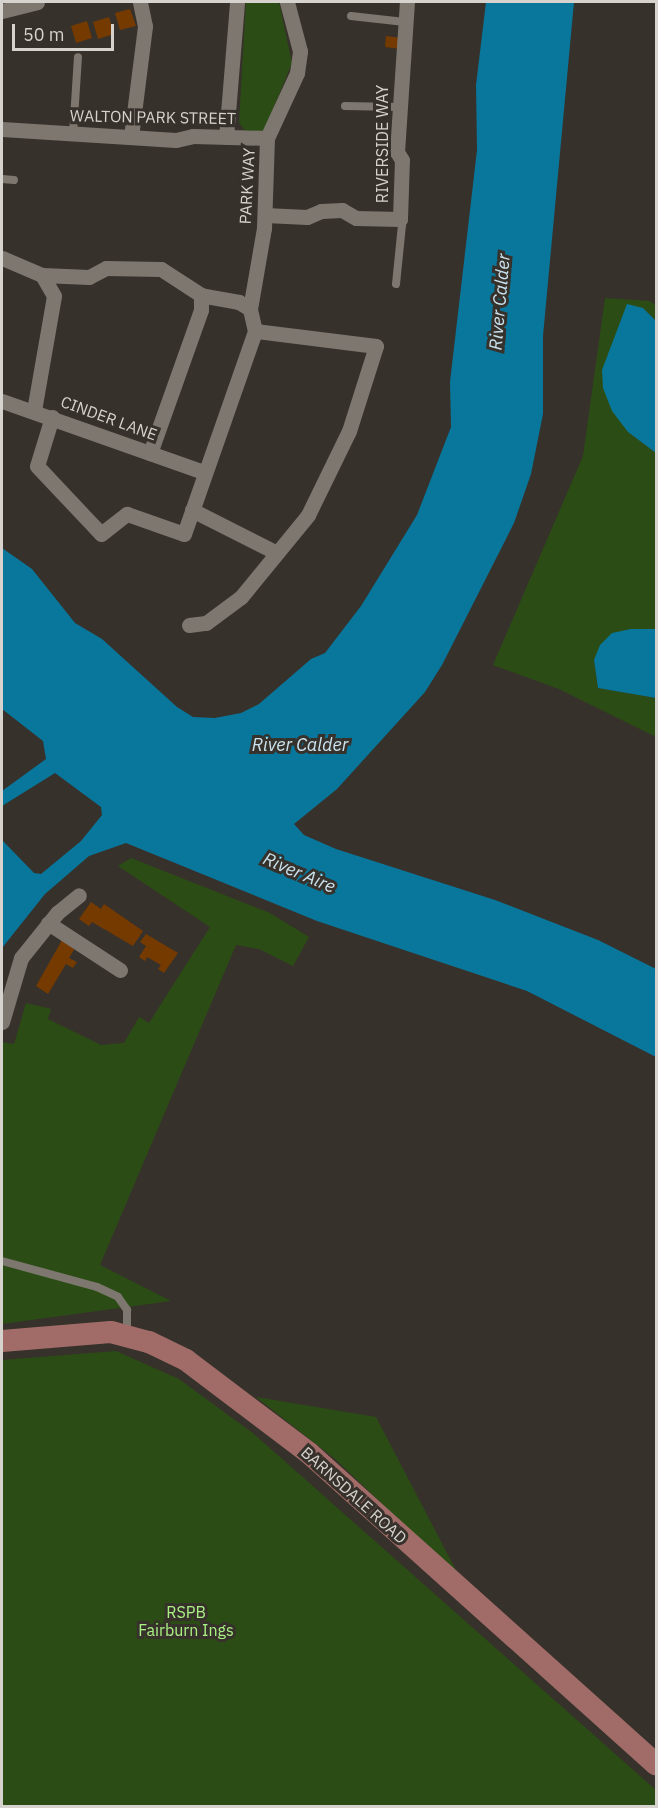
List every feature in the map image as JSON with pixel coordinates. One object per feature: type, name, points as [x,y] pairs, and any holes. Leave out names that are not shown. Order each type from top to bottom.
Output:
[{"type":"main road","name":"BARNSDALE ROAD","points":[[2,1341],[89,1332],[126,1336],[175,1354],[249,1404],[339,1480],[657,1764]]},
{"type":"street","points":[[2,12],[37,2]]},
{"type":"street","points":[[131,137],[145,26],[140,2]]},
{"type":"street","points":[[226,138],[237,2]]},
{"type":"street","name":"PARK WAY","points":[[255,331],[250,309],[265,215],[267,138],[297,73],[300,51],[287,2]]},
{"type":"street","name":"RIVERSIDE WAY","points":[[265,215],[307,217],[321,211],[342,210],[356,218],[400,219],[402,160],[397,152],[407,2]]},
{"type":"street","name":"WALTON PARK STREET","points":[[2,129],[131,137],[267,138]]},
{"type":"street","points":[[2,258],[42,275],[89,277],[106,268],[161,269],[201,303],[239,302],[250,309]]},
{"type":"street","points":[[34,411],[54,296],[42,275]]},
{"type":"street","points":[[150,453],[201,303]]},
{"type":"street","points":[[52,417],[38,466],[101,534],[127,514],[184,534],[255,331],[376,346],[349,430],[308,515],[224,613],[206,623],[189,625]]},
{"type":"street","name":"CINDER LANE","points":[[2,401],[204,472]]},
{"type":"street","points":[[192,510],[277,553]]},
{"type":"street","points":[[2,1022],[21,958],[48,923],[79,895]]},
{"type":"street","points":[[48,923],[120,970]]},
{"type":"lane","points":[[351,16],[405,22]]},
{"type":"lane","points":[[72,134],[78,57]]},
{"type":"lane","points":[[345,106],[399,107]]},
{"type":"lane","points":[[2,179],[14,180]]},
{"type":"lane","points":[[396,284],[402,225],[400,219]]},
{"type":"lane","points":[[2,1261],[97,1287],[118,1297],[127,1310],[126,1336]]},
{"type":"green space","points":[[246,2],[279,2],[292,63],[263,133],[244,130],[239,122]]},
{"type":"green space","points":[[605,298],[650,301],[656,306],[656,321],[643,308],[628,432],[656,453],[656,629],[631,629],[594,660],[598,688],[656,698],[656,737],[559,689],[493,665],[583,456]]},
{"type":"green space","points":[[131,858],[270,913],[309,937],[293,966],[259,949],[236,945],[100,1265],[171,1301],[2,1324],[2,1042],[14,1044],[26,1003],[51,1009],[48,1019],[101,1045],[124,1043],[139,1017],[149,1023],[210,927],[118,866]]},
{"type":"green space","name":"RSPB Fairburn Ings","points":[[116,1351],[179,1379],[254,1434],[656,1790],[656,1806],[2,1806],[2,1360]]},
{"type":"green space","points":[[256,1397],[376,1417],[460,1578],[335,1459]]},
{"type":"water","points":[[486,2],[574,2],[543,336],[543,414],[531,474],[514,523],[442,665],[425,692],[337,789],[294,824],[304,835],[336,849],[495,900],[598,940],[656,969],[656,1057],[527,991],[317,921],[126,843],[89,856],[45,894],[2,948],[2,840],[34,873],[41,874],[81,841],[102,815],[101,807],[55,773],[2,806],[2,791],[46,759],[43,741],[2,709],[2,548],[32,569],[75,623],[102,639],[177,707],[193,717],[215,718],[241,713],[259,704],[311,659],[325,653],[361,606],[417,515],[451,427],[450,382],[477,150],[476,85]]},
{"type":"water","points":[[627,304],[643,308],[656,321],[656,453],[628,432],[612,411],[603,388],[602,370]]},
{"type":"water","points":[[631,629],[656,629],[656,698],[598,688],[594,660],[600,645],[612,633]]},
{"type":"building","points":[[130,9],[136,26],[120,30],[115,13]]},
{"type":"building","points":[[109,17],[114,34],[98,39],[93,22]]},
{"type":"building","points":[[87,21],[92,38],[76,43],[71,26]]},
{"type":"building","points":[[386,36],[402,38],[401,49],[385,47]]},
{"type":"building","points":[[91,902],[101,909],[104,904],[143,931],[133,946],[92,922],[89,926],[79,919]]},
{"type":"building","points":[[146,934],[178,953],[164,973],[158,969],[161,965],[147,957],[145,961],[139,957],[146,946],[140,942]]},
{"type":"building","points":[[62,940],[75,948],[69,958],[77,962],[73,968],[66,964],[48,994],[36,986]]},
{"type":"water label","name":"River Calder","points":[[500,302]]},
{"type":"water label","name":"River Calder","points":[[300,745]]},
{"type":"water label","name":"River Aire","points":[[299,873]]}]
